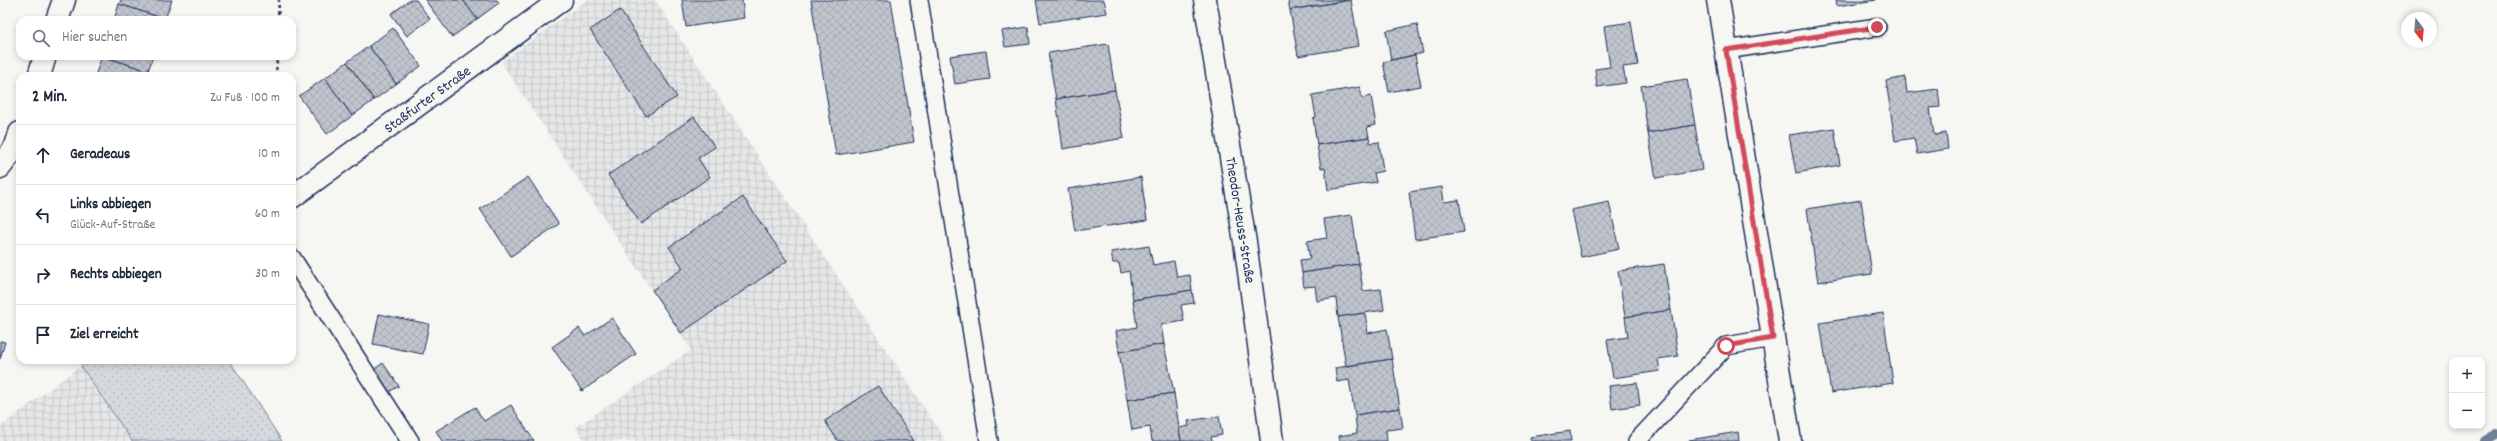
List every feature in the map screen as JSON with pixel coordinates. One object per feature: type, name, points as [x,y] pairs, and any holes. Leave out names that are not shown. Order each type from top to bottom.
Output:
[{"type":"street","points":[[58,16],[64,0]]},
{"type":"street","name":"Staßfurter Straße","points":[[296,194],[561,0]]},
{"type":"street","name":"Theodor-Heuss-Straße","points":[[1205,0],[1245,242],[1272,441]]},
{"type":"street","points":[[1718,0],[1790,441]]},
{"type":"street","points":[[40,72],[44,60]]},
{"type":"street","points":[[0,167],[16,146]]},
{"type":"lane","points":[[919,0],[990,441]]},
{"type":"lane","points":[[1726,50],[1877,27]]},
{"type":"lane","points":[[296,264],[410,441]]},
{"type":"lane","points":[[1637,441],[1726,346],[1773,338]]},
{"type":"path","points":[[278,0],[278,16]]},
{"type":"path","points":[[276,72],[277,60]]},
{"type":"shaded area","points":[[587,0],[655,0],[946,441],[585,441],[576,427],[691,350],[501,62]]},
{"type":"shaded area","points":[[83,364],[232,364],[282,441],[0,441],[0,427]]},
{"type":"shaded area","points":[[83,364],[232,364],[282,441],[132,441],[81,366]]},
{"type":"building","points":[[121,0],[172,0],[166,16],[156,16],[119,4]]},
{"type":"building","points":[[410,0],[416,0],[430,19],[407,36],[391,14]]},
{"type":"building","points":[[425,0],[463,0],[477,19],[452,37]]},
{"type":"building","points":[[463,0],[497,0],[499,3],[477,19]]},
{"type":"building","points":[[682,0],[742,0],[744,18],[686,27]]},
{"type":"building","points":[[811,0],[891,0],[914,142],[836,155]]},
{"type":"building","points":[[1036,0],[1104,0],[1107,13],[1040,23]]},
{"type":"building","points":[[1288,0],[1349,0],[1290,10]]},
{"type":"building","points":[[1351,0],[1359,46],[1298,56],[1290,10]]},
{"type":"building","points":[[1836,0],[1876,0],[1837,6]]},
{"type":"building","points":[[119,4],[156,16],[115,16]]},
{"type":"building","points":[[620,10],[677,97],[646,116],[590,30]]},
{"type":"building","points":[[1631,22],[1638,65],[1623,67],[1626,83],[1597,87],[1595,69],[1610,67],[1604,26]]},
{"type":"building","points":[[1417,24],[1423,53],[1391,60],[1386,31]]},
{"type":"building","points":[[1028,27],[1030,44],[1005,47],[1002,31]]},
{"type":"building","points":[[393,28],[421,66],[396,84],[369,46]]},
{"type":"building","points":[[1108,44],[1115,90],[1056,99],[1048,53]]},
{"type":"building","points":[[369,46],[396,84],[374,100],[347,62]]},
{"type":"building","points":[[986,51],[990,79],[955,84],[950,56]]},
{"type":"building","points":[[1415,55],[1421,86],[1389,92],[1383,62]]},
{"type":"building","points":[[101,60],[114,60],[148,71],[148,72],[96,72]]},
{"type":"building","points":[[114,60],[152,60],[148,71]]},
{"type":"building","points":[[347,62],[374,100],[352,116],[325,78]]},
{"type":"building","points":[[1905,77],[1907,93],[1938,89],[1940,107],[1930,108],[1934,135],[1946,133],[1948,149],[1917,154],[1914,138],[1895,141],[1886,81]]},
{"type":"building","points":[[325,78],[352,116],[327,134],[299,96]]},
{"type":"building","points":[[1687,79],[1695,125],[1648,133],[1641,86]]},
{"type":"building","points":[[1360,87],[1362,98],[1371,96],[1376,125],[1367,127],[1369,137],[1317,145],[1313,118],[1316,117],[1312,95]]},
{"type":"building","points":[[1115,90],[1124,138],[1063,149],[1056,99]]},
{"type":"building","points":[[694,117],[715,147],[698,158],[710,177],[641,224],[608,175]]},
{"type":"building","points":[[1695,125],[1702,170],[1656,178],[1648,133]]},
{"type":"building","points":[[1834,128],[1840,165],[1796,173],[1789,135]]},
{"type":"building","points":[[1369,137],[1370,143],[1379,142],[1383,171],[1374,173],[1376,182],[1328,190],[1325,168],[1321,168],[1317,145]]},
{"type":"building","points":[[528,177],[559,224],[511,256],[480,209]]},
{"type":"building","points":[[1141,177],[1147,220],[1075,231],[1068,189]]},
{"type":"building","points":[[1442,187],[1444,202],[1459,200],[1464,232],[1415,239],[1409,192]]},
{"type":"building","points":[[743,197],[787,261],[681,333],[652,290],[683,268],[669,247]]},
{"type":"building","points":[[1861,200],[1872,274],[1818,282],[1807,209]]},
{"type":"building","points":[[1609,202],[1619,249],[1581,257],[1571,210]]},
{"type":"building","points":[[1352,215],[1359,264],[1302,273],[1300,260],[1310,259],[1307,241],[1327,238],[1324,219]]},
{"type":"building","points":[[1149,246],[1153,265],[1174,261],[1177,277],[1190,275],[1192,290],[1133,300],[1129,271],[1121,273],[1119,263],[1113,263],[1111,252]]},
{"type":"building","points":[[1359,264],[1363,291],[1381,289],[1384,310],[1338,317],[1336,298],[1317,301],[1315,286],[1304,287],[1302,273]]},
{"type":"building","points":[[1664,264],[1671,310],[1625,317],[1618,271]]},
{"type":"building","points":[[1192,290],[1194,303],[1181,305],[1184,321],[1161,325],[1164,344],[1119,352],[1116,331],[1137,327],[1133,300]]},
{"type":"building","points":[[1671,310],[1678,356],[1658,359],[1660,371],[1613,378],[1607,340],[1628,337],[1625,317]]},
{"type":"building","points":[[1365,313],[1368,333],[1387,329],[1392,359],[1346,366],[1338,317]]},
{"type":"building","points":[[1883,313],[1893,383],[1831,393],[1820,323]]},
{"type":"building","points":[[379,314],[429,324],[423,354],[373,344]]},
{"type":"building","points":[[612,318],[636,354],[582,391],[552,347],[579,328],[585,336]]},
{"type":"building","points":[[0,341],[5,342],[0,359]]},
{"type":"building","points":[[1164,344],[1174,393],[1127,400],[1119,352]]},
{"type":"building","points":[[1392,359],[1400,408],[1355,415],[1349,380],[1337,382],[1335,368]]},
{"type":"building","points":[[383,363],[399,386],[387,393],[372,371]]},
{"type":"building","points":[[1637,383],[1640,405],[1612,409],[1609,386]]},
{"type":"building","points":[[878,386],[914,441],[838,441],[825,421]]},
{"type":"building","points":[[1174,393],[1181,441],[1152,441],[1150,427],[1132,430],[1127,400]]},
{"type":"building","points":[[511,405],[534,441],[442,441],[436,431],[475,407],[484,421]]},
{"type":"building","points":[[1400,408],[1403,428],[1386,430],[1387,441],[1340,441],[1339,436],[1357,433],[1355,415]]},
{"type":"building","points":[[1219,416],[1222,435],[1211,437],[1212,441],[1181,441],[1179,428],[1189,426],[1188,421]]},
{"type":"building","points":[[1570,431],[1571,441],[1531,441],[1530,437]]},
{"type":"building","points":[[1738,432],[1739,441],[1689,441],[1689,440]]},
{"type":"waterway","points":[[2485,441],[2497,434]]},
{"type":"route","points":[[1726,346],[1773,338],[1726,50],[1877,27]]}]
